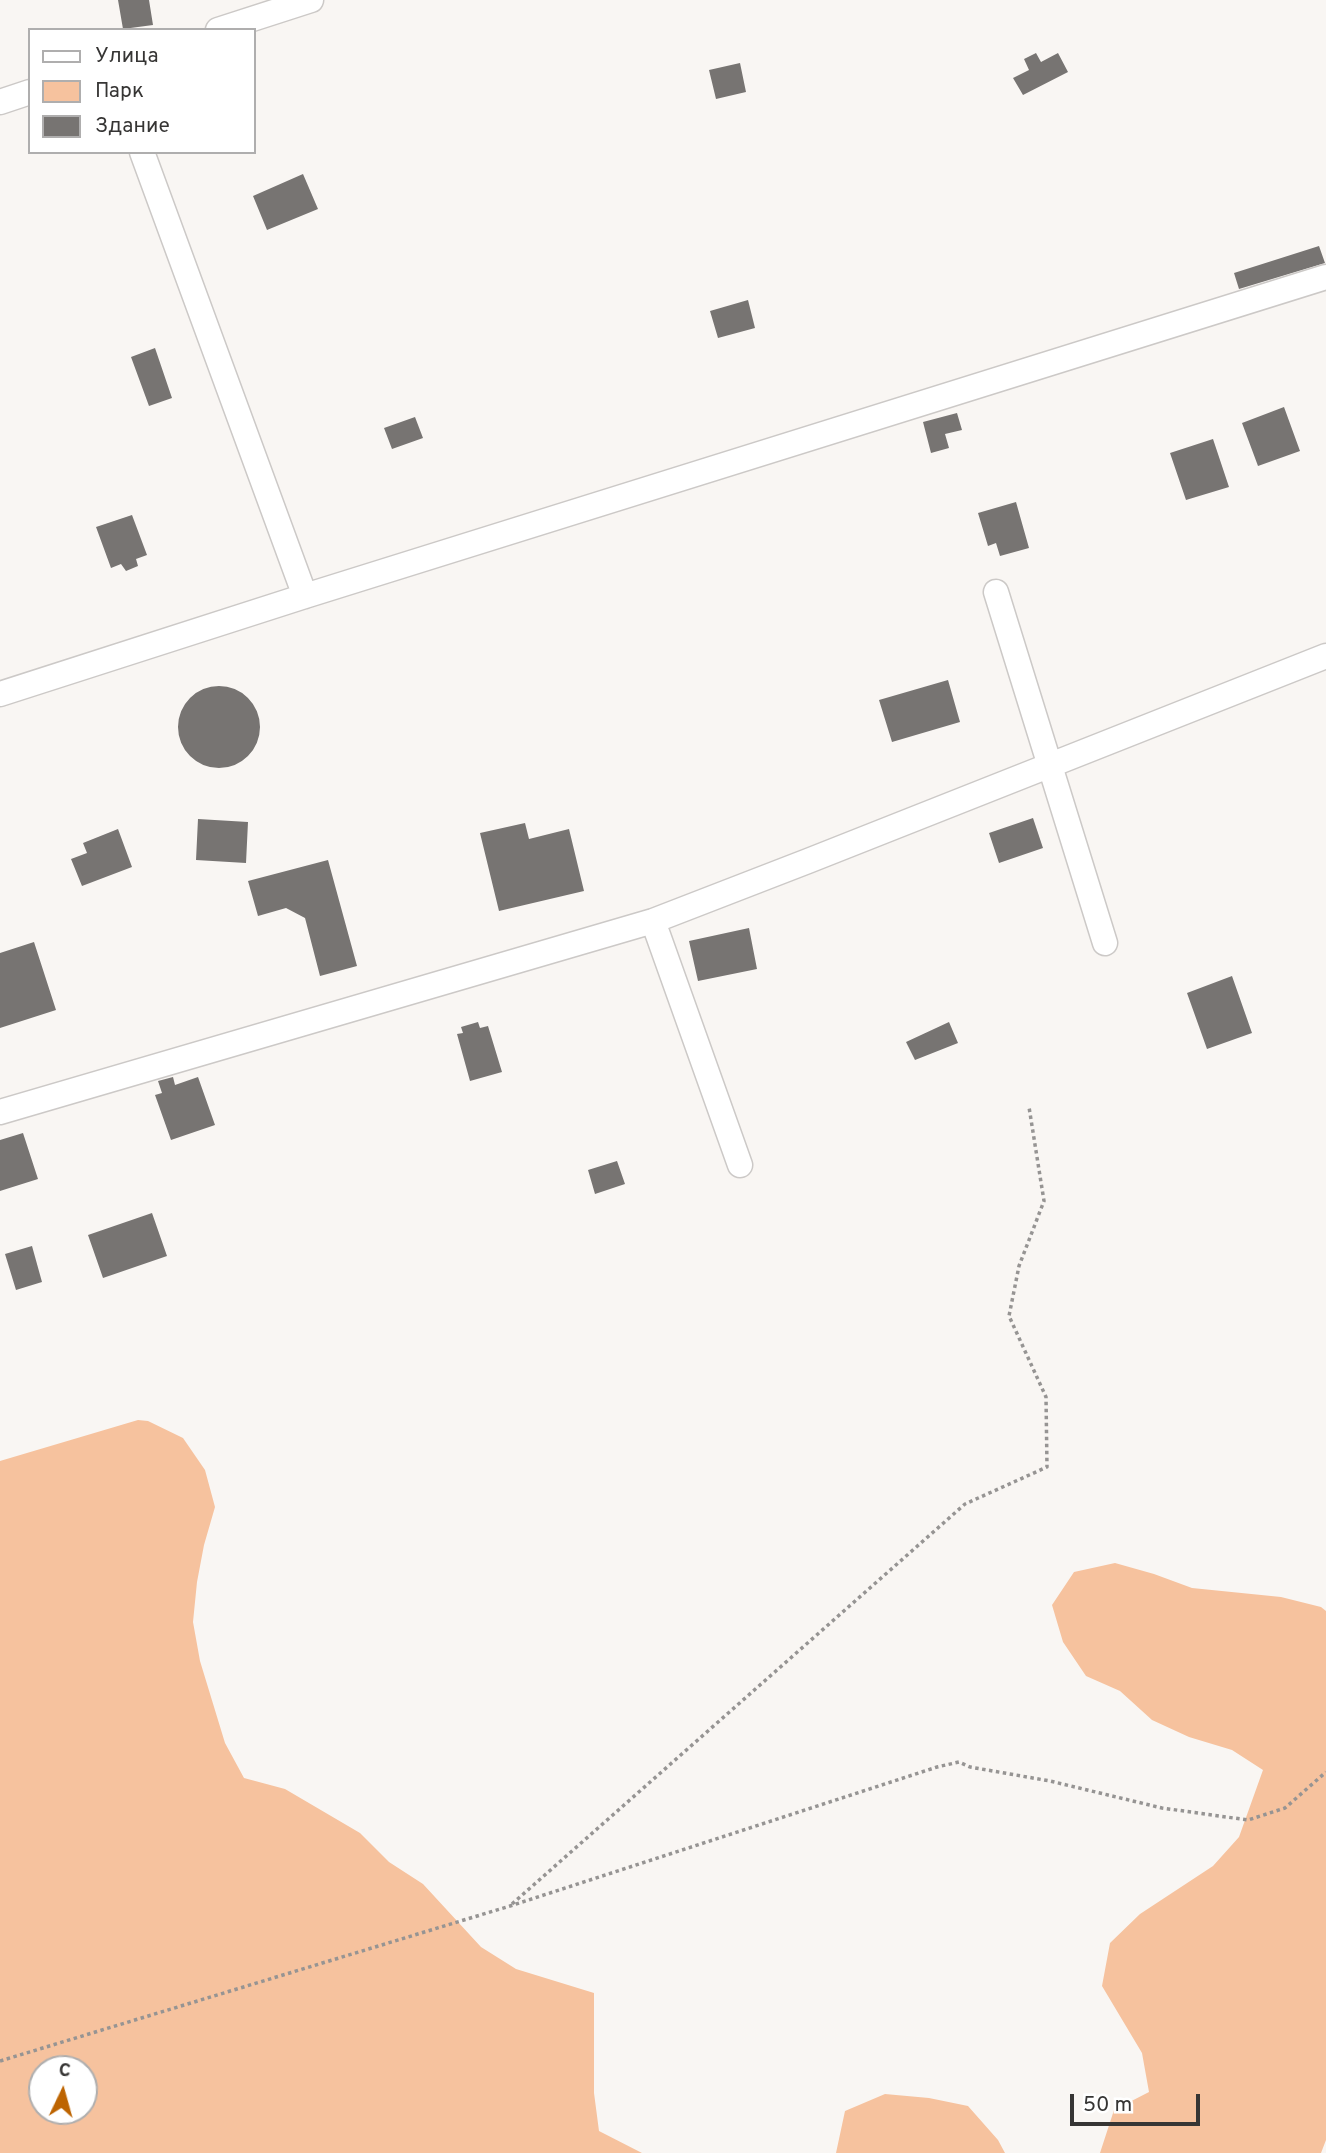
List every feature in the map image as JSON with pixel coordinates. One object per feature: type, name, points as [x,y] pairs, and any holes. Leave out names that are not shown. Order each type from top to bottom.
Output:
[{"type":"street","points":[[224,28],[311,0]]},
{"type":"street","points":[[0,102],[28,93]]},
{"type":"street","points":[[143,154],[305,596]]},
{"type":"street","points":[[0,694],[1326,277]]},
{"type":"street","points":[[996,592],[1105,943]]},
{"type":"street","points":[[0,1112],[653,921],[1326,656]]},
{"type":"street","points":[[653,921],[740,1165]]},
{"type":"path","points":[[510,1906],[965,1504],[1047,1467],[1046,1397],[1009,1316],[1018,1266],[1044,1202],[1029,1107]]},
{"type":"path","points":[[0,2061],[510,1906],[959,1762],[970,1767],[1050,1781],[1163,1808],[1248,1820],[1285,1808],[1326,1772]]},
{"type":"green space","points":[[138,1420],[148,1421],[183,1438],[205,1470],[215,1507],[204,1545],[193,1622],[200,1661],[225,1743],[244,1778],[285,1789],[360,1833],[389,1862],[423,1884],[481,1947],[516,1969],[594,1993],[594,2093],[599,2131],[642,2153],[0,2153],[0,1461]]},
{"type":"green space","points":[[1115,1563],[1192,1588],[1281,1597],[1321,1607],[1326,1611],[1326,2140],[1321,2153],[1100,2153],[1114,2110],[1149,2092],[1142,2053],[1102,1986],[1110,1943],[1140,1914],[1213,1866],[1239,1837],[1263,1770],[1232,1750],[1189,1737],[1152,1720],[1120,1691],[1086,1676],[1063,1642],[1052,1605],[1074,1572]]},
{"type":"green space","points":[[885,2094],[929,2098],[968,2106],[998,2140],[1005,2153],[836,2153],[845,2111]]},
{"type":"building","points":[[118,0],[149,0],[153,25],[123,28]]},
{"type":"building","points":[[1036,53],[1041,62],[1058,53],[1068,72],[1023,95],[1013,78],[1029,70],[1024,59]]},
{"type":"building","points":[[740,63],[746,92],[716,99],[709,70]]},
{"type":"building","points":[[303,174],[318,209],[267,230],[253,196]]},
{"type":"building","points":[[1319,246],[1325,263],[1239,289],[1234,273]]},
{"type":"building","points":[[748,300],[755,328],[718,338],[710,311]]},
{"type":"building","points":[[155,348],[172,398],[149,406],[131,357]]},
{"type":"building","points":[[1284,407],[1300,451],[1258,466],[1242,423]]},
{"type":"building","points":[[957,413],[962,430],[945,434],[949,448],[931,453],[923,422]]},
{"type":"building","points":[[415,417],[423,438],[392,449],[384,428]]},
{"type":"building","points":[[1213,439],[1229,487],[1186,500],[1170,453]]},
{"type":"building","points":[[1016,502],[1029,548],[1000,556],[996,543],[988,546],[978,513]]},
{"type":"building","points":[[132,515],[147,555],[136,559],[138,566],[126,571],[121,564],[111,568],[96,527]]},
{"type":"building","points":[[948,680],[960,722],[892,742],[879,700]]},
{"type":"building","points":[[219,686],[235,689],[248,698],[257,711],[260,727],[257,743],[248,756],[235,765],[219,768],[203,765],[190,756],[181,743],[178,727],[181,711],[190,698],[203,689]]},
{"type":"building","points":[[1033,818],[1043,848],[999,863],[989,833]]},
{"type":"building","points":[[198,819],[248,822],[246,863],[196,860]]},
{"type":"building","points":[[525,823],[529,839],[569,829],[584,891],[499,911],[480,833]]},
{"type":"building","points":[[118,829],[132,867],[82,886],[71,859],[87,853],[83,843]]},
{"type":"building","points":[[328,860],[357,966],[320,976],[305,918],[286,908],[258,916],[248,881]]},
{"type":"building","points":[[749,928],[757,969],[698,981],[689,941]]},
{"type":"building","points":[[34,942],[56,1010],[0,1028],[0,953]]},
{"type":"building","points":[[1232,976],[1252,1033],[1207,1049],[1187,993]]},
{"type":"building","points":[[478,1022],[480,1028],[488,1026],[502,1072],[470,1081],[457,1034],[463,1033],[461,1027]]},
{"type":"building","points":[[949,1022],[958,1043],[915,1060],[906,1042]]},
{"type":"building","points":[[173,1077],[175,1085],[198,1077],[215,1125],[171,1140],[155,1095],[162,1093],[158,1081]]},
{"type":"building","points":[[23,1133],[38,1179],[0,1191],[0,1140]]},
{"type":"building","points":[[617,1161],[625,1184],[595,1194],[588,1170]]},
{"type":"building","points":[[152,1213],[167,1256],[103,1278],[88,1235]]},
{"type":"building","points":[[32,1246],[42,1282],[16,1290],[5,1254]]}]
